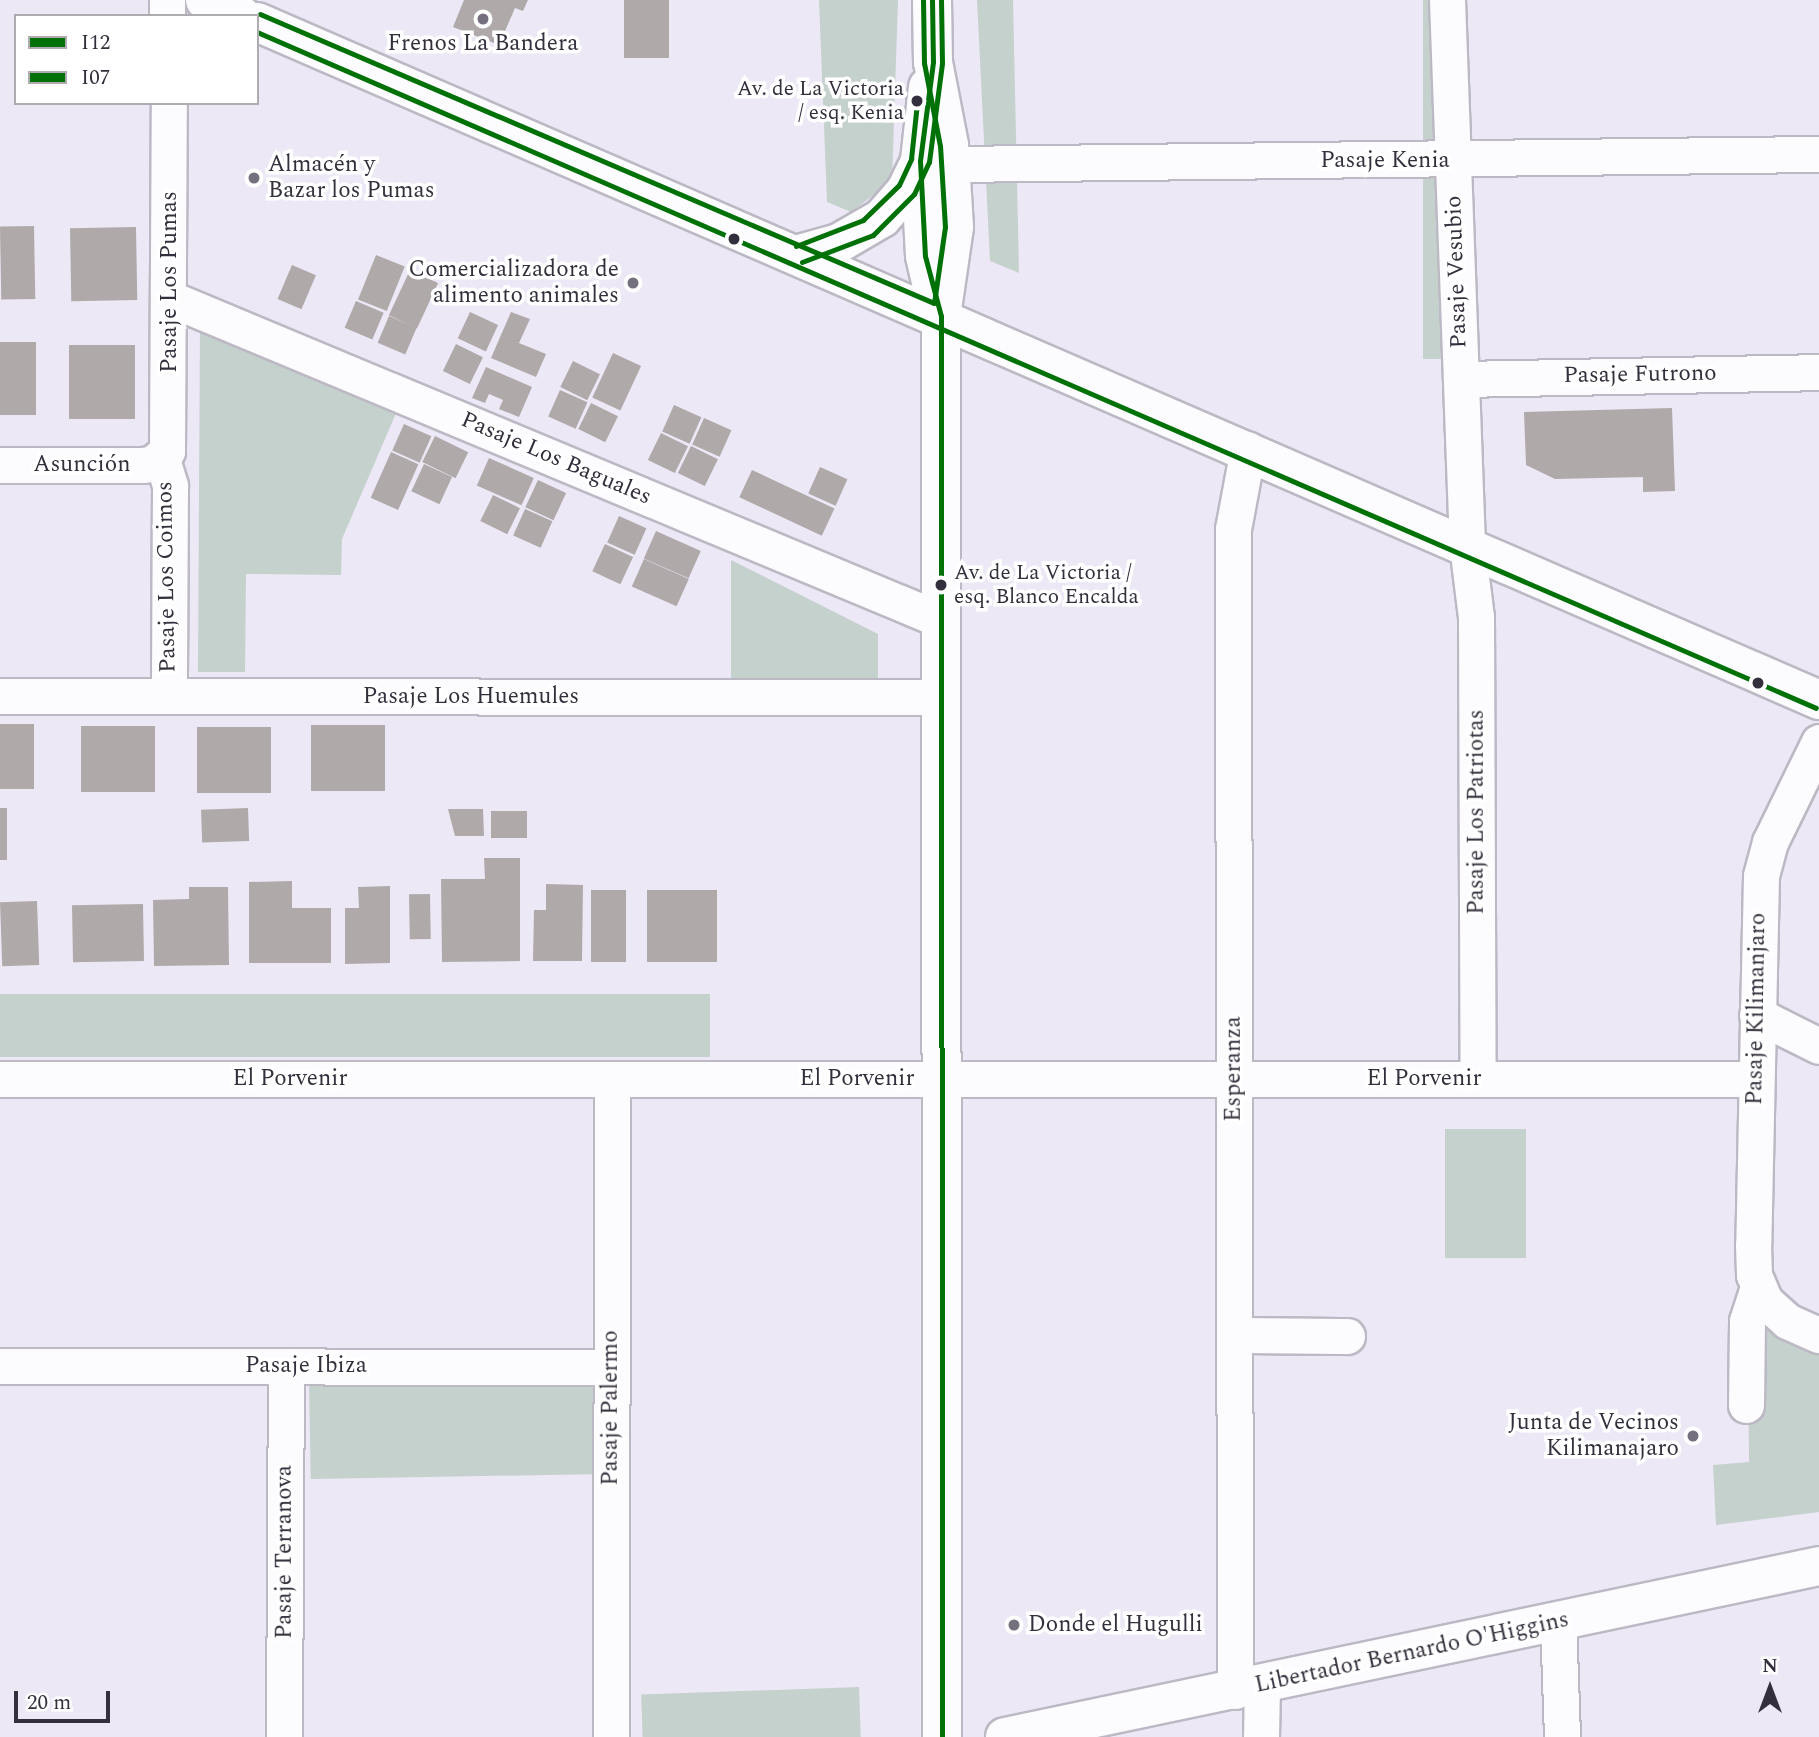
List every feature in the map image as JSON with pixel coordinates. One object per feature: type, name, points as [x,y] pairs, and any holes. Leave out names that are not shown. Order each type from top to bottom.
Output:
[{"type":"street","points":[[205,0],[237,14]]},
{"type":"street","points":[[932,0],[935,163],[925,256],[941,316],[942,1737]]},
{"type":"street","name":"Pasaje Vesubio","points":[[1447,0],[1467,545]]},
{"type":"street","points":[[259,23],[799,254],[1819,700]]},
{"type":"street","name":"Pasaje Los Pumas","points":[[162,459],[170,441],[169,105]]},
{"type":"street","name":"Pasaje Kenia","points":[[935,163],[1453,160],[1819,154]]},
{"type":"street","points":[[799,254],[839,243],[882,218],[906,190],[935,163]]},
{"type":"street","name":"Pasaje Los Baguales","points":[[171,299],[941,620]]},
{"type":"street","name":"Pasaje Futrono","points":[[1461,379],[1819,372]]},
{"type":"street","name":"Esperanza","points":[[1248,449],[1233,529],[1235,1335],[1249,1688],[1261,1737]]},
{"type":"street","name":"Asunción","points":[[0,465],[142,465],[162,459]]},
{"type":"street","name":"Pasaje Los Coimos","points":[[162,459],[170,486],[169,696]]},
{"type":"street","name":"Pasaje Los Patriotas","points":[[1467,545],[1476,617],[1478,1079]]},
{"type":"street","name":"Pasaje Los Huemules","points":[[0,696],[941,697]]},
{"type":"street","name":"Pasaje Kilimanjaro","points":[[1746,1405],[1747,1321],[1758,1289],[1752,1261],[1763,867],[1819,741]]},
{"type":"street","points":[[1757,1015],[1819,1046]]},
{"type":"street","name":"El Porvenir","points":[[0,1079],[1756,1079]]},
{"type":"street","name":"Pasaje Palermo","points":[[611,1737],[612,1079]]},
{"type":"street","points":[[1758,1289],[1787,1321],[1819,1335]]},
{"type":"street","points":[[1235,1335],[1348,1336]]},
{"type":"street","name":"Pasaje Ibiza","points":[[0,1366],[611,1367]]},
{"type":"street","name":"Pasaje Terranova","points":[[284,1737],[286,1366]]},
{"type":"street","name":"Libertador Bernardo O'Higgins","points":[[1005,1737],[1249,1688],[1819,1566]]},
{"type":"street","points":[[1558,1621],[1562,1737]]},
{"type":"shaded area","points":[[819,0],[898,0],[892,181],[851,212],[827,202]]},
{"type":"shaded area","points":[[977,0],[1013,0],[1019,273],[990,261]]},
{"type":"shaded area","points":[[1423,0],[1441,0],[1441,359],[1423,359]]},
{"type":"shaded area","points":[[200,325],[397,411],[342,539],[341,575],[246,574],[245,672],[198,672]]},
{"type":"shaded area","points":[[731,560],[878,634],[878,681],[731,680]]},
{"type":"shaded area","points":[[0,994],[710,994],[710,1057],[0,1057]]},
{"type":"shaded area","points":[[1445,1129],[1526,1129],[1526,1258],[1445,1258]]},
{"type":"shaded area","points":[[1770,1329],[1819,1355],[1819,1512],[1716,1525],[1713,1465],[1749,1462],[1748,1338]]},
{"type":"shaded area","points":[[602,1379],[604,1474],[311,1479],[309,1384]]},
{"type":"shaded area","points":[[859,1687],[861,1737],[643,1737],[641,1695]]},
{"type":"building","name":"Frenos La Bandera","points":[[464,0],[528,0],[523,11],[515,8],[499,45],[453,27]]},
{"type":"building","points":[[624,0],[669,0],[669,58],[624,58]]},
{"type":"building","points":[[34,226],[35,299],[1,300],[0,227]]},
{"type":"building","points":[[136,227],[137,300],[71,301],[70,228]]},
{"type":"building","points":[[376,255],[405,267],[387,311],[358,300]]},
{"type":"building","points":[[292,265],[316,275],[301,309],[278,299]]},
{"type":"building","points":[[410,270],[438,283],[417,328],[389,315]]},
{"type":"building","points":[[356,301],[384,313],[372,339],[345,328]]},
{"type":"building","points":[[470,312],[498,325],[486,351],[458,338]]},
{"type":"building","points":[[511,312],[530,319],[519,343],[546,354],[536,377],[491,358]]},
{"type":"building","points":[[389,316],[417,328],[405,354],[378,343]]},
{"type":"building","points":[[0,342],[36,342],[36,415],[0,415]]},
{"type":"building","points":[[456,344],[483,357],[470,384],[443,371]]},
{"type":"building","points":[[69,345],[135,345],[135,419],[69,419]]},
{"type":"building","points":[[613,353],[641,366],[620,411],[592,397]]},
{"type":"building","points":[[573,361],[600,374],[587,400],[560,387]]},
{"type":"building","points":[[486,367],[532,387],[519,417],[499,409],[503,400],[489,394],[485,403],[472,398]]},
{"type":"building","points":[[560,390],[587,402],[576,429],[548,416]]},
{"type":"building","points":[[591,403],[618,416],[605,442],[578,429]]},
{"type":"building","points":[[674,405],[701,417],[690,444],[662,431]]},
{"type":"building","points":[[1672,408],[1675,491],[1643,492],[1643,477],[1555,479],[1526,465],[1524,412]]},
{"type":"building","points":[[704,418],[731,430],[720,457],[692,444]]},
{"type":"building","points":[[404,424],[431,436],[420,463],[392,450]]},
{"type":"building","points":[[661,433],[688,446],[675,473],[648,460]]},
{"type":"building","points":[[435,436],[468,452],[456,478],[422,462]]},
{"type":"building","points":[[691,446],[718,459],[705,486],[678,473]]},
{"type":"building","points":[[391,452],[418,464],[398,510],[371,498]]},
{"type":"building","points":[[489,458],[534,478],[522,505],[477,485]]},
{"type":"building","points":[[424,464],[452,477],[439,504],[411,491]]},
{"type":"building","points":[[820,467],[847,479],[836,506],[808,493]]},
{"type":"building","points":[[752,470],[834,508],[822,536],[739,497]]},
{"type":"building","points":[[538,480],[566,493],[553,520],[525,507]]},
{"type":"building","points":[[493,495],[520,508],[507,534],[480,521]]},
{"type":"building","points":[[525,509],[552,521],[541,548],[513,535]]},
{"type":"building","points":[[619,516],[646,528],[635,555],[607,542]]},
{"type":"building","points":[[656,531],[701,551],[689,578],[644,558]]},
{"type":"building","points":[[605,544],[633,557],[620,584],[592,571]]},
{"type":"building","points":[[644,559],[689,579],[677,606],[632,586]]},
{"type":"building","points":[[0,724],[34,724],[34,789],[0,789]]},
{"type":"building","points":[[311,725],[385,725],[385,791],[311,791]]},
{"type":"building","points":[[81,726],[155,726],[155,792],[81,792]]},
{"type":"building","points":[[197,727],[271,727],[271,793],[197,793]]},
{"type":"building","points":[[0,808],[7,808],[7,860],[0,860]]},
{"type":"building","points":[[248,808],[249,841],[202,843],[201,810]]},
{"type":"building","points":[[448,809],[483,809],[484,836],[455,836]]},
{"type":"building","points":[[491,811],[527,811],[527,838],[491,838]]},
{"type":"building","points":[[484,858],[520,858],[520,961],[442,962],[441,879],[485,879]]},
{"type":"building","points":[[292,881],[292,908],[331,908],[331,963],[249,963],[249,882]]},
{"type":"building","points":[[546,884],[583,885],[582,961],[533,961],[534,910],[546,910]]},
{"type":"building","points":[[390,886],[390,963],[345,964],[345,908],[359,908],[358,887]]},
{"type":"building","points":[[189,887],[228,887],[229,965],[154,966],[153,900],[189,899]]},
{"type":"building","points":[[591,890],[626,890],[626,962],[591,962]]},
{"type":"building","points":[[647,890],[717,890],[717,962],[647,962]]},
{"type":"building","points":[[409,894],[430,894],[431,939],[410,939]]},
{"type":"building","points":[[37,901],[39,965],[2,966],[0,902]]},
{"type":"building","points":[[143,904],[144,961],[73,962],[72,905]]},
{"type":"transit line","points":[[260,14],[934,303],[945,227],[940,146],[924,63],[923,0]]},
{"type":"transit line","name":"I12","points":[[932,0],[933,62],[920,161],[925,256],[941,316],[942,1737]]},
{"type":"transit line","name":"I07","points":[[802,262],[873,235],[914,194],[929,162],[942,63],[941,0]]},
{"type":"transit line","name":"I07","points":[[259,33],[1816,708]]},
{"type":"transit line","points":[[796,246],[863,220],[899,185],[911,159],[918,94]]},
{"type":"place","name":"Frenos La Bandera","points":[[483,19]]},
{"type":"place","name":"Av. de La Victoria / esq. Kenia","points":[[917,101]]},
{"type":"place","name":"Almacén y Bazar los Pumas","points":[[254,178]]},
{"type":"place","name":"Comercializadora de alimento animales","points":[[633,283]]},
{"type":"place","name":"Av. de La Victoria / esq. Blanco Encalda","points":[[941,585]]},
{"type":"place","name":"Junta de Vecinos Kilimanajaro","points":[[1693,1436]]},
{"type":"place","name":"Donde el Hugulli","points":[[1014,1625]]}]
